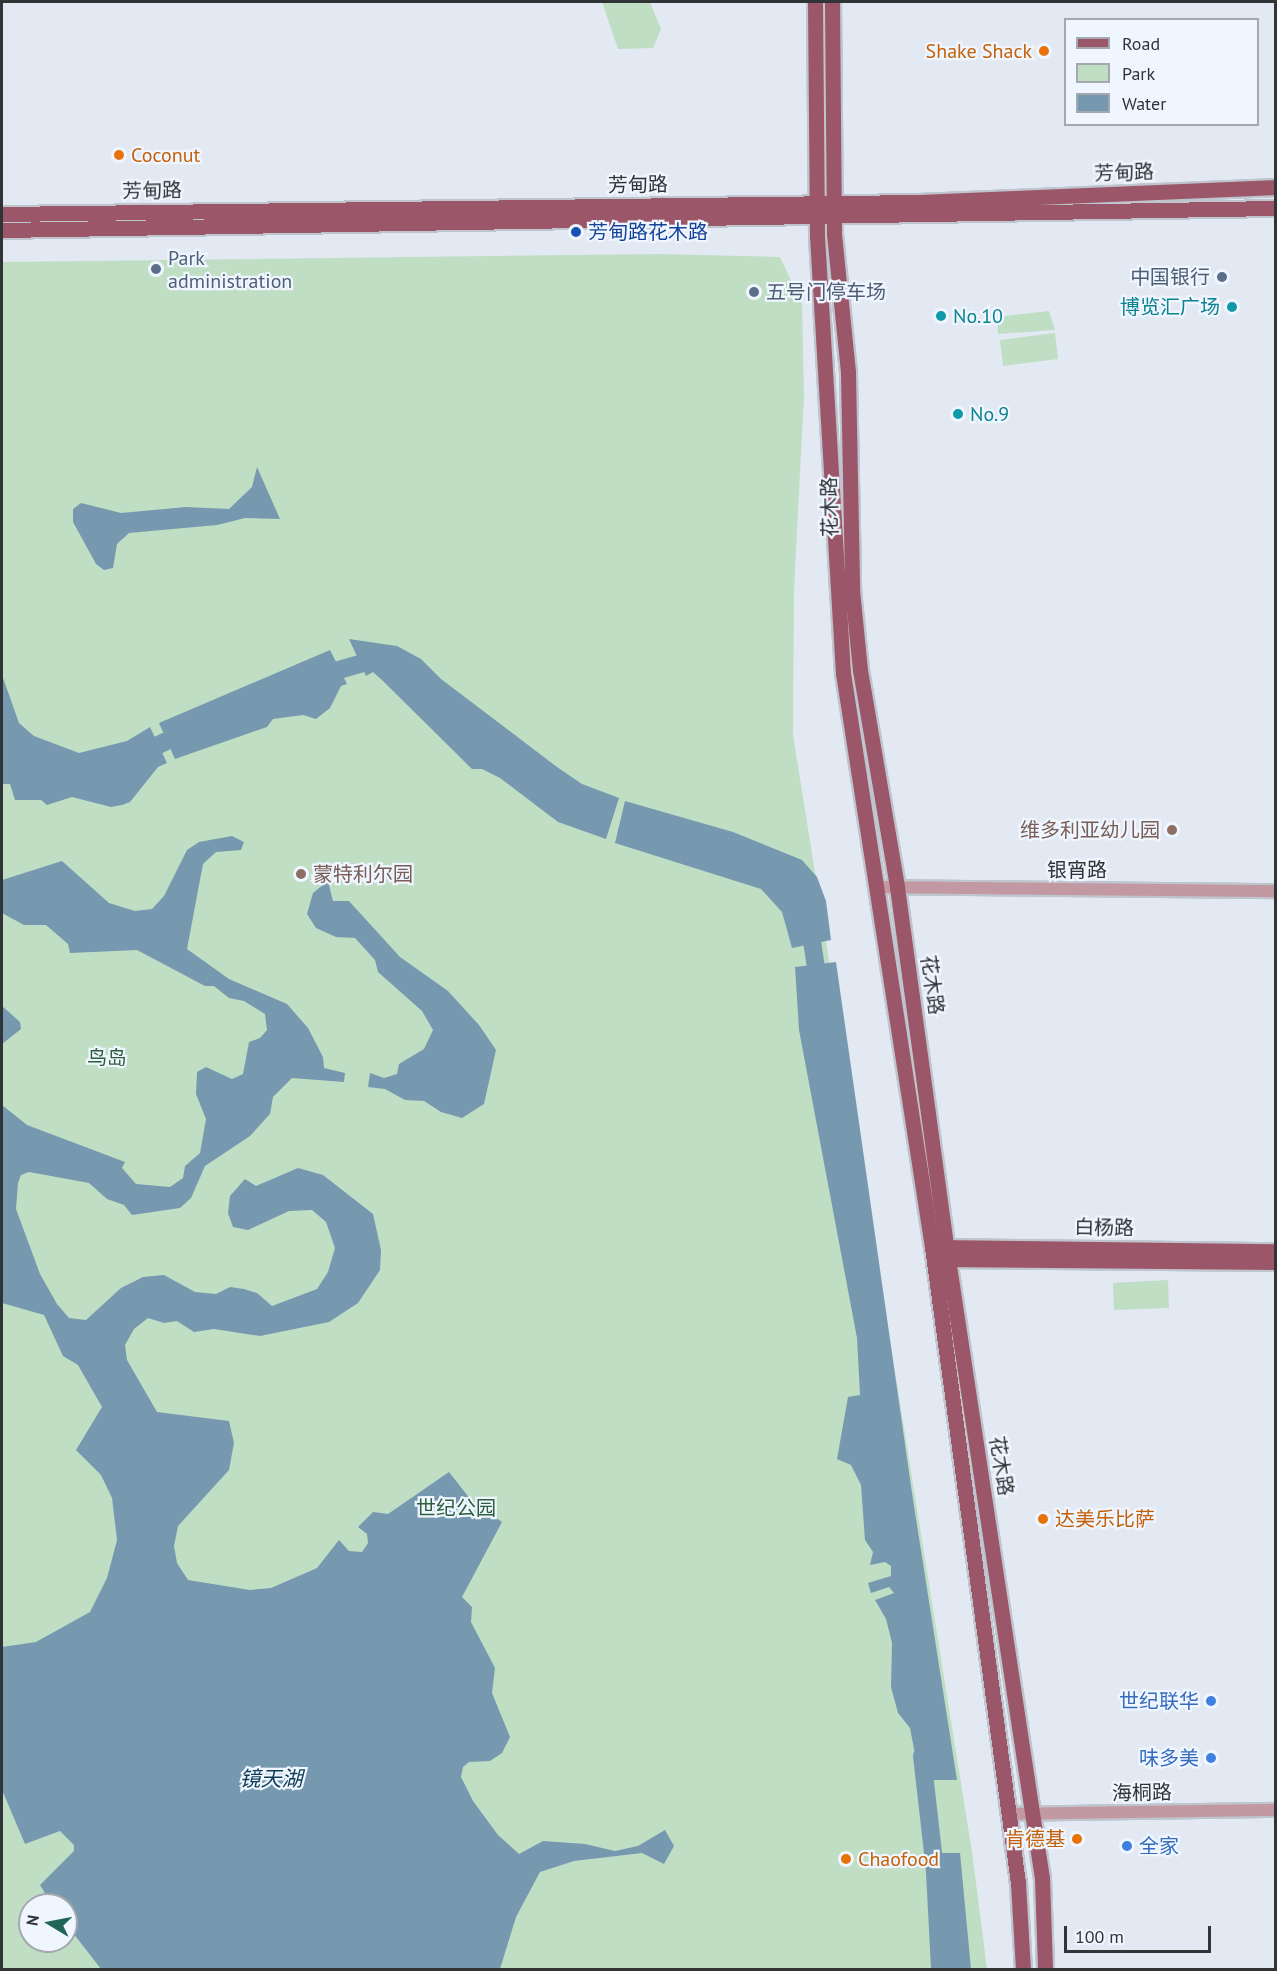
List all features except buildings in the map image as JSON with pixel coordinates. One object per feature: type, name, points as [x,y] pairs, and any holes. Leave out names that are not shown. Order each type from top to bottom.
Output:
[{"type":"main road","name":"花木路","points":[[815,2],[817,211],[835,592],[843,673],[1033,1814],[1042,1878],[1045,1970]]},
{"type":"main road","name":"花木路","points":[[832,2],[834,210],[848,373],[852,590],[860,670],[897,887],[1018,1883],[1023,1970]]},
{"type":"main road","name":"芳甸路","points":[[2,230],[817,211],[1275,187]]},
{"type":"main road","name":"芳甸路","points":[[834,210],[1275,208]]},
{"type":"main road","name":"芳甸路","points":[[2,214],[817,211]]},
{"type":"main road","name":"白杨路","points":[[940,1253],[1275,1251]]},
{"type":"main road","name":"白杨路","points":[[940,1253],[1275,1262]]},
{"type":"street","name":"银宵路","points":[[878,887],[1275,891]]},
{"type":"street","name":"海桐路","points":[[1009,1814],[1275,1810]]},
{"type":"green space","points":[[602,2],[650,2],[661,29],[653,48],[618,49]]},
{"type":"green space","name":"世纪公园","points":[[659,254],[780,257],[802,304],[804,396],[794,589],[793,735],[972,1852],[987,1969],[2,1969],[2,262]]},
{"type":"green space","points":[[1049,311],[1055,330],[998,334],[997,317]]},
{"type":"green space","points":[[1055,333],[1058,359],[1003,366],[1000,340]]},
{"type":"green space","points":[[1168,1280],[1169,1308],[1114,1310],[1113,1283]]},
{"type":"water","points":[[257,467],[280,519],[245,518],[217,525],[129,533],[117,544],[113,568],[104,570],[96,564],[73,522],[73,509],[81,503],[121,513],[186,507],[229,509],[252,487]]},
{"type":"water","points":[[349,639],[397,646],[421,659],[441,679],[557,767],[582,784],[619,798],[606,839],[558,822],[500,778],[482,769],[472,769],[373,672],[366,676]]},
{"type":"water","points":[[330,650],[347,684],[341,686],[330,708],[316,719],[303,715],[273,719],[267,727],[175,759],[159,723]]},
{"type":"water","points":[[2,675],[19,723],[34,736],[79,753],[127,741],[150,727],[167,763],[158,767],[130,802],[122,805],[111,807],[72,797],[47,805],[41,800],[15,800],[10,784],[2,784]]},
{"type":"water","points":[[625,801],[733,832],[802,860],[817,877],[826,901],[831,940],[792,948],[782,912],[761,889],[615,843]]},
{"type":"water","name":"镜天湖","points":[[232,836],[244,842],[241,850],[216,852],[203,864],[187,949],[229,979],[287,1004],[308,1028],[323,1057],[324,1068],[345,1073],[344,1082],[292,1078],[273,1097],[270,1114],[250,1136],[205,1166],[191,1198],[180,1208],[132,1215],[124,1205],[107,1199],[89,1183],[29,1172],[21,1175],[18,1183],[16,1209],[40,1274],[57,1304],[69,1318],[86,1320],[121,1288],[143,1277],[164,1275],[195,1292],[216,1294],[230,1287],[244,1289],[257,1293],[272,1306],[317,1289],[328,1272],[335,1248],[326,1222],[312,1210],[289,1211],[248,1230],[233,1227],[228,1213],[230,1196],[245,1179],[256,1186],[298,1168],[323,1175],[373,1214],[381,1250],[380,1270],[358,1303],[329,1322],[260,1336],[214,1329],[194,1332],[177,1321],[164,1323],[148,1318],[134,1329],[125,1345],[127,1360],[157,1412],[229,1421],[234,1443],[229,1470],[178,1526],[174,1546],[177,1563],[188,1580],[250,1590],[271,1588],[317,1568],[339,1540],[349,1551],[362,1552],[368,1543],[367,1534],[358,1527],[373,1512],[388,1514],[449,1472],[471,1500],[502,1522],[462,1597],[472,1607],[471,1622],[495,1668],[492,1693],[510,1737],[502,1753],[490,1761],[469,1762],[463,1767],[461,1777],[473,1801],[498,1835],[519,1854],[543,1841],[585,1844],[615,1851],[638,1846],[665,1830],[674,1846],[664,1864],[642,1853],[574,1861],[540,1872],[516,1917],[500,1969],[101,1969],[78,1939],[78,1893],[45,1893],[40,1885],[74,1851],[74,1845],[60,1831],[25,1844],[2,1790],[2,1647],[36,1642],[90,1612],[107,1578],[117,1540],[112,1498],[101,1475],[76,1450],[102,1407],[78,1365],[63,1356],[44,1315],[2,1303],[2,1105],[27,1125],[125,1162],[122,1168],[136,1184],[170,1187],[183,1178],[185,1166],[200,1153],[206,1119],[196,1094],[197,1072],[206,1067],[232,1079],[243,1074],[249,1042],[260,1038],[267,1030],[265,1014],[244,1001],[229,998],[214,986],[205,986],[137,950],[70,953],[68,944],[46,925],[24,925],[2,913],[2,880],[62,861],[109,903],[135,911],[152,909],[164,896],[187,850],[199,842]]},
{"type":"water","points":[[328,881],[333,901],[349,901],[400,957],[448,991],[479,1025],[496,1050],[484,1104],[462,1118],[441,1112],[424,1101],[405,1100],[385,1089],[368,1087],[370,1073],[384,1078],[397,1074],[399,1064],[424,1049],[433,1030],[422,1011],[378,972],[375,960],[355,938],[336,937],[316,928],[307,914],[313,893]]},
{"type":"water","points":[[836,962],[912,1493],[957,1780],[920,1780],[910,1728],[898,1713],[891,1687],[892,1643],[886,1619],[875,1600],[894,1593],[889,1587],[871,1593],[868,1583],[891,1576],[891,1566],[885,1562],[870,1565],[873,1552],[865,1540],[861,1485],[851,1465],[837,1459],[848,1397],[860,1395],[857,1338],[799,1030],[795,967]]},
{"type":"water","points":[[2,1006],[20,1022],[21,1029],[2,1044]]},
{"type":"water","points":[[925,1853],[960,1853],[971,1969],[931,1969]]},
{"type":"waterway","points":[[318,676],[384,657]]},
{"type":"waterway","points":[[137,755],[188,731]]},
{"type":"waterway","points":[[809,921],[819,988]]},
{"type":"waterway","points":[[922,1756],[936,1878]]},
{"type":"place","name":"Shake Shack","points":[[1044,51]]},
{"type":"place","name":"Coconut","points":[[119,155]]},
{"type":"place","name":"芳甸路花木路","points":[[576,232]]},
{"type":"place","name":"Park administration","points":[[156,269]]},
{"type":"place","name":"中国银行","points":[[1222,277]]},
{"type":"place","name":"五号门停车场","points":[[754,292]]},
{"type":"place","name":"博览汇广场","points":[[1232,307]]},
{"type":"place","name":"No.10","points":[[941,316]]},
{"type":"place","name":"No.9","points":[[958,414]]},
{"type":"place","name":"维多利亚幼儿园","points":[[1172,830]]},
{"type":"place","name":"蒙特利尔园","points":[[301,874]]},
{"type":"place","name":"达美乐比萨","points":[[1043,1519]]},
{"type":"place","name":"世纪联华","points":[[1211,1701]]},
{"type":"place","name":"味多美","points":[[1211,1758]]},
{"type":"place","name":"肯德基","points":[[1077,1839]]},
{"type":"place","name":"全家","points":[[1127,1846]]},
{"type":"place","name":"Chaofood","points":[[846,1859]]},
{"type":"park label","name":"鸟岛","points":[[107,1058]]}]
